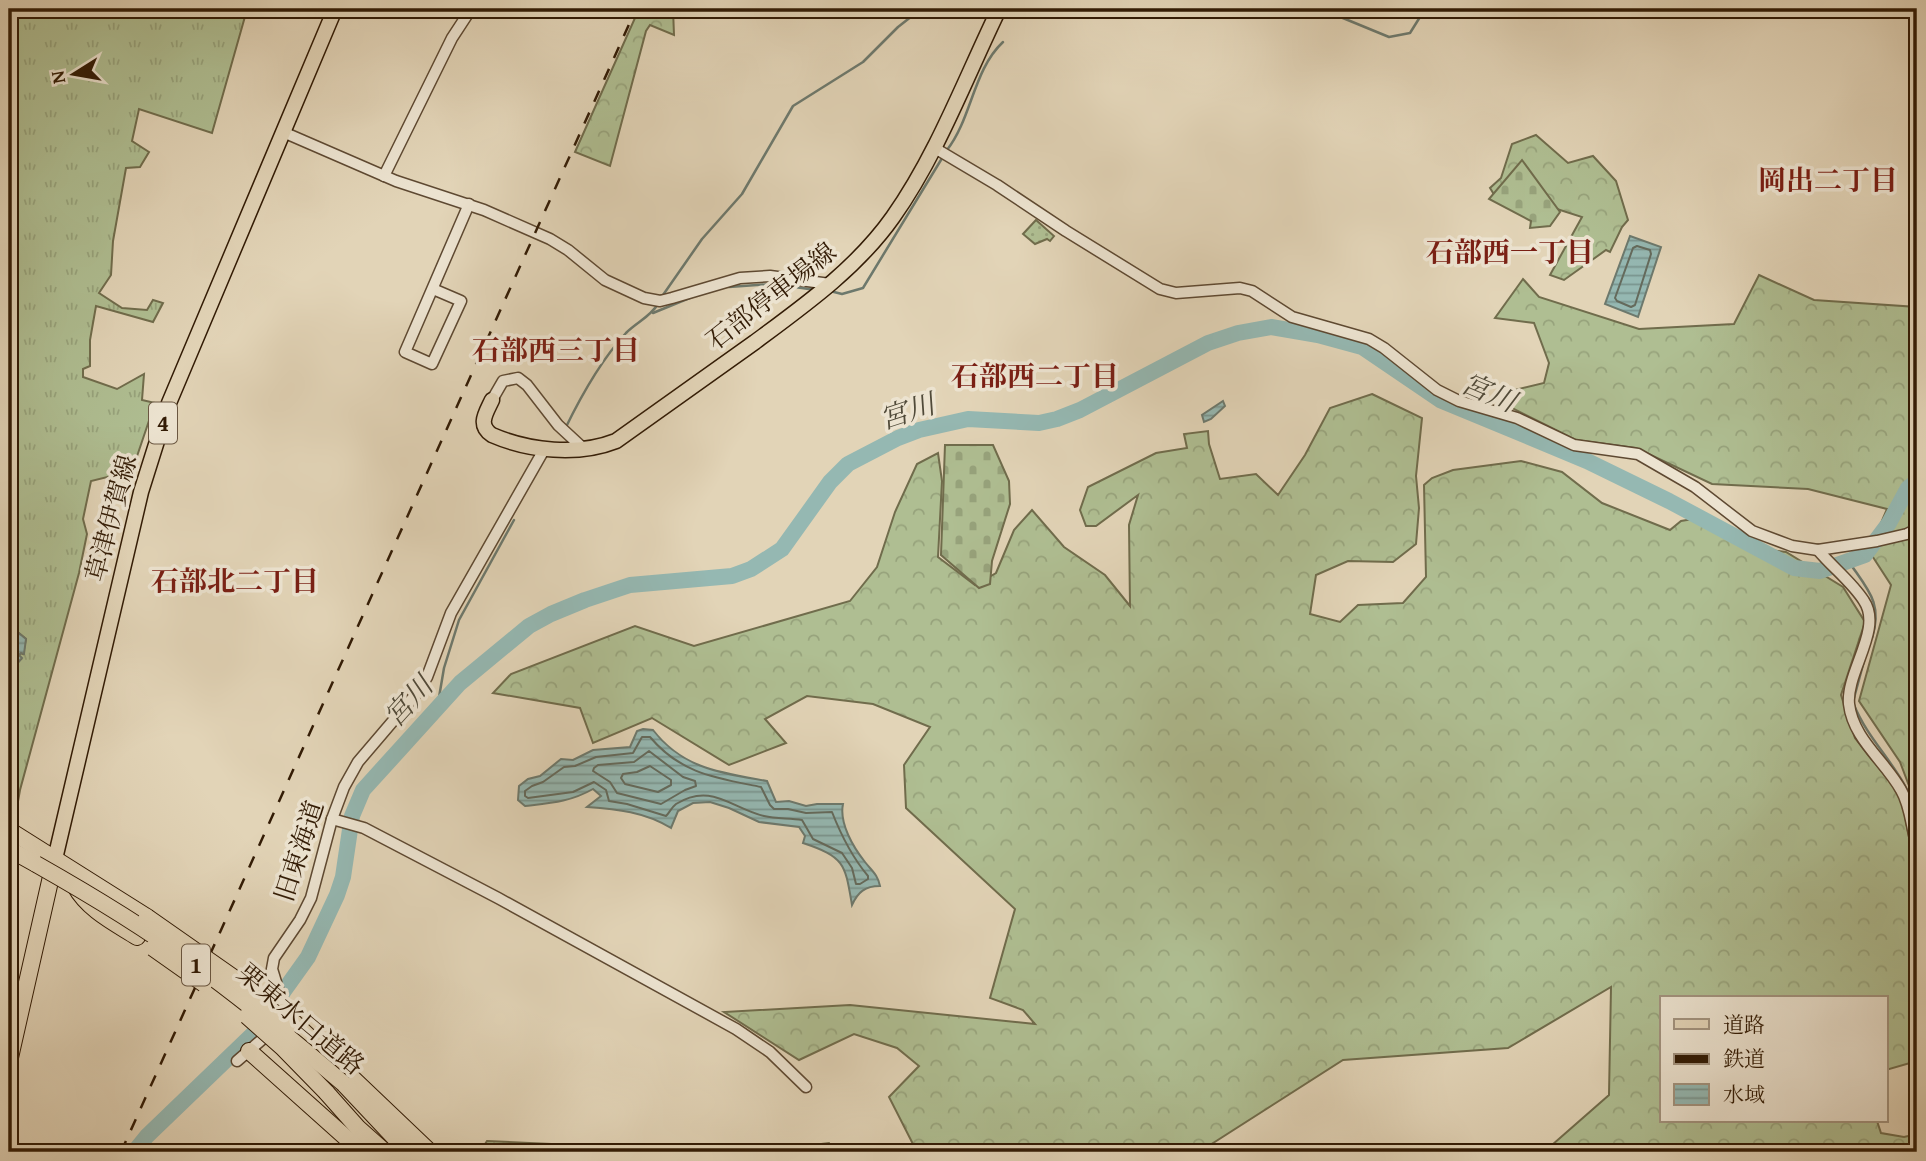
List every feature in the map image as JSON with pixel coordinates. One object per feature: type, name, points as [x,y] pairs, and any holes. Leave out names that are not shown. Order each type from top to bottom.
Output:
[{"type":"highway","name":"1","points":[[9,830],[147,916],[261,999],[344,1084]]},
{"type":"highway","name":"栗東水口道路","points":[[9,849],[107,905],[188,959],[344,1084],[408,1152]]},
{"type":"highway","name":"1","points":[[55,859],[70,876],[81,898],[246,1016],[282,1047],[358,1128],[385,1152]]},
{"type":"highway","points":[[9,1062],[55,859]]},
{"type":"highway","points":[[282,1007],[430,1152]]},
{"type":"highway","points":[[243,1056],[362,1152]]},
{"type":"main road","name":"草津伊賀線","points":[[55,859],[136,514],[169,403],[335,9]]},
{"type":"main road","name":"石部停車場線","points":[[492,400],[483,420],[487,432],[500,438],[552,449],[598,448],[616,441],[778,325],[830,284],[870,247],[892,219],[933,147],[999,9]]},
{"type":"street","points":[[384,176],[452,37],[471,9]]},
{"type":"street","points":[[283,132],[384,176],[469,204],[558,243],[605,280],[651,300],[672,298],[740,278],[770,276],[830,284]]},
{"type":"street","points":[[933,147],[998,185],[1160,289],[1176,293],[1240,288],[1252,290],[1292,317],[1369,339],[1437,390],[1460,401],[1517,418],[1574,445],[1638,454],[1695,487],[1752,531],[1792,546],[1818,550],[1877,541],[1917,529]]},
{"type":"street","points":[[433,289],[461,301],[432,364],[405,352],[469,204]]},
{"type":"street","points":[[492,400],[503,381],[518,378],[584,450]]},
{"type":"street","name":"旧東海道","points":[[282,1007],[272,969],[274,958],[300,920],[311,898],[344,787],[358,762],[416,694],[436,656],[451,613],[552,449]]},
{"type":"street","points":[[1818,550],[1866,603],[1870,624],[1851,682],[1849,704],[1858,731],[1901,789],[1908,806],[1917,846]]},
{"type":"street","points":[[336,819],[364,828],[498,898],[736,1029],[769,1052],[806,1087]]},
{"type":"street","points":[[243,1056],[279,1025],[282,1007]]},
{"type":"green space","points":[[12,9],[230,9],[246,13],[212,133],[139,109],[132,141],[149,152],[140,167],[126,168],[113,241],[111,275],[99,293],[122,308],[147,310],[153,300],[163,303],[153,322],[96,306],[90,340],[90,366],[83,369],[83,377],[117,389],[144,374],[142,400],[155,403],[132,471],[91,481],[83,519],[87,534],[79,573],[20,790],[9,852],[9,666],[21,659],[19,655],[23,654],[26,639],[9,625],[9,80],[15,50]]},
{"type":"green space","points":[[639,9],[673,9],[674,35],[650,25],[646,31],[610,166],[575,152]]},
{"type":"green space","points":[[1536,135],[1568,163],[1593,156],[1616,181],[1628,220],[1610,252],[1606,250],[1564,280],[1550,275],[1582,217],[1495,196],[1490,188],[1501,178],[1512,144]]},
{"type":"green space","points":[[1522,160],[1560,212],[1550,226],[1530,228],[1531,221],[1489,199]]},
{"type":"green space","points":[[1036,220],[1054,236],[1050,241],[1047,239],[1035,244],[1023,234]]},
{"type":"green space","points":[[1759,275],[1814,300],[1917,307],[1917,807],[1900,762],[1859,701],[1891,585],[1869,551],[1887,509],[1808,489],[1712,484],[1636,448],[1576,440],[1502,403],[1506,392],[1544,383],[1549,363],[1534,323],[1495,318],[1523,279],[1539,297],[1639,329],[1734,324]]},
{"type":"green space","points":[[1372,394],[1422,418],[1416,476],[1419,508],[1416,544],[1393,562],[1348,561],[1316,575],[1310,614],[1340,622],[1358,605],[1403,603],[1426,577],[1424,485],[1432,478],[1453,470],[1521,461],[1562,472],[1602,503],[1670,530],[1681,521],[1693,519],[1746,547],[1786,552],[1843,587],[1865,622],[1841,695],[1855,738],[1901,796],[1911,847],[1917,856],[1917,1061],[1888,1069],[1888,996],[1660,996],[1660,1122],[1877,1122],[1881,1133],[1904,1137],[1917,1134],[1917,1152],[1544,1152],[1609,1095],[1611,987],[1508,1048],[1343,1060],[1199,1152],[917,1152],[889,1097],[919,1066],[897,1048],[854,1034],[799,1060],[724,1012],[850,1005],[1035,1024],[1023,1010],[990,998],[1015,909],[906,808],[904,765],[930,727],[873,704],[807,696],[765,719],[786,743],[729,765],[652,718],[593,743],[580,708],[493,693],[511,674],[635,626],[694,646],[850,601],[877,567],[895,512],[917,464],[938,453],[942,481],[938,557],[975,585],[996,573],[1014,530],[1032,510],[1064,547],[1105,575],[1130,606],[1129,525],[1138,495],[1096,526],[1086,526],[1080,510],[1088,487],[1156,453],[1187,448],[1184,434],[1208,431],[1209,444],[1220,479],[1256,474],[1278,495],[1305,455],[1330,408]]},
{"type":"green space","points":[[945,445],[993,445],[1009,481],[1010,504],[992,561],[990,584],[979,588],[941,555]]},
{"type":"green space","points":[[487,1141],[725,1152],[480,1152]]},
{"type":"green space","points":[[829,1143],[836,1152],[753,1152]]},
{"type":"water","points":[[9,9],[12,9],[15,50],[9,80]]},
{"type":"water","points":[[1630,236],[1661,247],[1638,317],[1605,304]]},
{"type":"water","points":[[1223,401],[1225,406],[1204,422],[1202,415]]},
{"type":"water","points":[[9,625],[26,639],[24,654],[19,655],[22,658],[16,665],[9,666]]},
{"type":"water","points":[[653,730],[677,753],[704,767],[767,781],[776,802],[789,801],[806,806],[843,804],[843,819],[848,834],[880,886],[863,891],[852,905],[841,864],[827,853],[803,843],[805,836],[799,827],[759,822],[710,802],[693,803],[678,811],[671,828],[631,812],[587,807],[601,796],[593,789],[552,803],[525,806],[518,800],[519,786],[528,779],[540,776],[561,759],[573,760],[593,750],[630,747],[637,731]]},
{"type":"waterway","points":[[663,295],[702,239],[742,194],[793,106],[863,62],[898,27],[921,9]]},
{"type":"waterway","points":[[1321,9],[1389,37],[1410,33],[1425,9]]},
{"type":"waterway","points":[[947,150],[962,124],[985,66],[1003,42]]},
{"type":"waterway","points":[[830,291],[842,294],[863,288],[944,155]]},
{"type":"waterway","points":[[729,287],[773,284],[816,290]]},
{"type":"waterway","points":[[653,313],[692,297]]},
{"type":"waterway","points":[[565,429],[608,355],[626,333],[658,304]]},
{"type":"waterway","name":"宮川","points":[[134,1152],[147,1136],[253,1034],[308,957],[343,877],[352,816],[363,790],[460,683],[529,626],[585,600],[630,585],[732,576],[751,569],[782,549],[830,482],[848,464],[919,430],[968,419],[1039,423],[1057,419],[1080,410],[1208,343],[1238,333],[1271,327],[1318,335],[1362,347],[1440,400],[1587,461],[1669,501],[1794,568],[1820,571],[1865,555],[1889,523],[1908,488],[1917,481]]},
{"type":"waterway","points":[[437,709],[444,668],[459,620],[514,520]]},
{"type":"waterway","points":[[1849,562],[1868,589],[1875,606],[1872,638]]},
{"type":"waterway","points":[[1854,698],[1864,661]]},
{"type":"waterway","points":[[1854,705],[1869,733],[1905,786],[1917,816]]},
{"type":"railway","points":[[121,1152],[636,9]]},
{"type":"district","name":"岡出二丁目","points":[[1828,180]]},
{"type":"district","name":"石部西一丁目","points":[[1510,252]]},
{"type":"district","name":"石部西三丁目","points":[[556,350]]},
{"type":"district","name":"石部西二丁目","points":[[1035,376]]},
{"type":"district","name":"石部北二丁目","points":[[235,581]]}]
